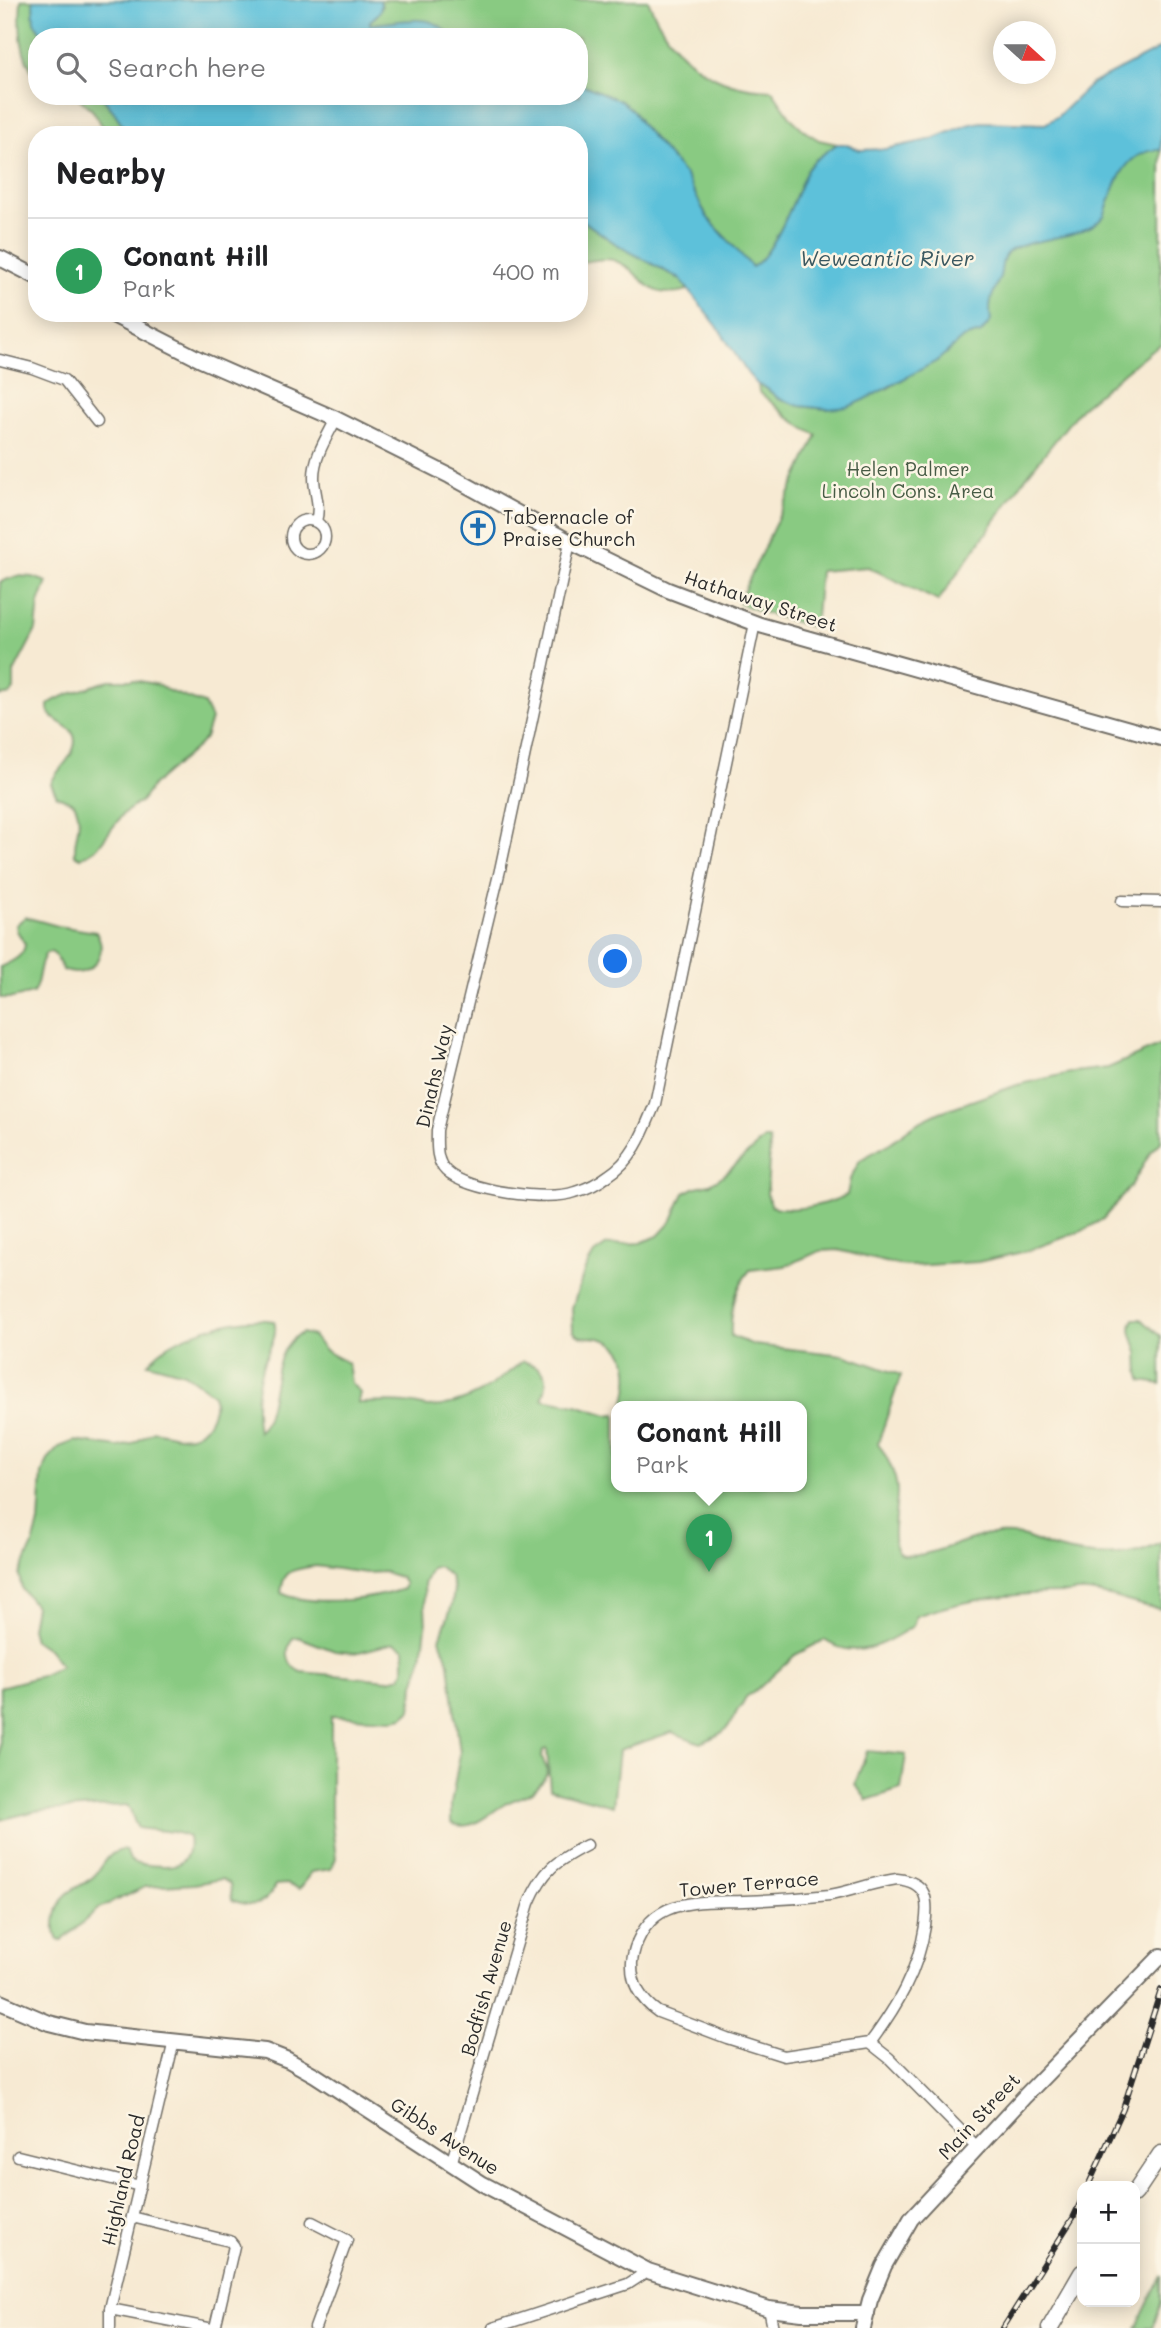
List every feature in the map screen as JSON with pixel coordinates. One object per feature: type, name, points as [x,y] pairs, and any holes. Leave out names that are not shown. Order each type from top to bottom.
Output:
[{"type":"main road","points":[[0,258],[28,272]]},
{"type":"main road","name":"Hathaway Street","points":[[127,322],[201,360],[336,419],[450,476],[570,542],[668,590],[755,623],[1161,738]]},
{"type":"main road","name":"Main Street","points":[[863,2328],[884,2266],[911,2218],[1161,1956]]},
{"type":"main road","name":"Gibbs Avenue","points":[[0,2002],[66,2029],[108,2036],[265,2051],[315,2075],[451,2164],[526,2208],[648,2271],[769,2309],[802,2313],[867,2313]]},
{"type":"main road","points":[[1140,2186],[1161,2154]]},
{"type":"main road","points":[[1050,2328],[1077,2282]]},
{"type":"street","points":[[0,360],[64,380],[97,422]]},
{"type":"street","points":[[316,521],[319,502],[314,480],[316,463],[336,419]]},
{"type":"street","name":"Dinahs Way","points":[[570,542],[500,870],[437,1130],[440,1163],[454,1177],[481,1187],[528,1196],[574,1193],[610,1175],[630,1155],[642,1137],[655,1104],[755,623]]},
{"type":"street","points":[[1122,901],[1161,902]]},
{"type":"street","name":"Bodfish Avenue","points":[[451,2164],[537,1884],[547,1870],[561,1859],[587,1845]]},
{"type":"street","name":"Tower Terrace","points":[[884,1880],[909,1880],[920,1886],[926,1896],[926,1922],[921,1948],[907,1987],[870,2043],[784,2056],[657,2012],[649,2006],[634,1980],[633,1952],[639,1937],[659,1914],[682,1905],[832,1894],[884,1880]]},
{"type":"street","name":"Highland Road","points":[[110,2328],[110,2309],[174,2041]]},
{"type":"street","points":[[870,2043],[977,2147]]},
{"type":"street","points":[[18,2156],[140,2186]]},
{"type":"street","points":[[132,2217],[230,2241],[234,2246],[215,2328]]},
{"type":"street","points":[[312,2222],[348,2240],[315,2328]]},
{"type":"street","points":[[493,2328],[628,2284],[648,2271]]},
{"type":"street","points":[[110,2309],[208,2328]]},
{"type":"street","points":[[769,2309],[773,2328]]},
{"type":"green space","points":[[21,0],[33,0],[34,22],[38,28],[28,28],[28,62],[24,51],[20,30]]},
{"type":"green space","points":[[380,0],[648,0],[668,38],[695,66],[730,83],[772,90],[792,119],[806,132],[819,140],[837,144],[814,161],[807,170],[776,238],[760,261],[752,267],[707,217],[686,176],[643,127],[632,110],[621,101],[588,87],[588,28],[434,28],[404,21],[369,25],[369,21],[382,6]]},
{"type":"green space","points":[[86,105],[108,105],[123,126],[102,126]]},
{"type":"green space","name":"Helen Palmer Lincoln Cons. Area","points":[[1161,143],[1161,344],[1081,408],[1026,477],[938,601],[868,567],[820,571],[815,628],[738,603],[817,435],[780,410],[759,392],[758,385],[778,398],[799,406],[828,409],[888,388],[923,367],[894,343],[1101,171]]},
{"type":"green space","points":[[588,224],[619,246],[680,279],[688,290],[673,293],[653,289],[624,265],[605,259],[588,261]]},
{"type":"green space","points":[[17,576],[33,577],[47,582],[39,603],[36,630],[14,672],[14,689],[11,694],[0,696],[0,582]]},
{"type":"green space","points":[[109,680],[134,680],[159,685],[204,704],[211,719],[205,738],[199,745],[153,785],[141,801],[123,814],[98,847],[81,858],[75,855],[79,823],[77,810],[74,803],[57,796],[51,784],[72,753],[75,739],[68,728],[52,717],[48,705]]},
{"type":"green space","points":[[25,917],[96,932],[100,940],[99,957],[88,969],[72,973],[63,970],[55,955],[46,953],[33,993],[0,998],[0,967],[16,958],[24,949],[25,944],[16,925]]},
{"type":"green space","points":[[1161,1045],[1161,1142],[1151,1152],[1131,1186],[1103,1219],[1082,1231],[1027,1251],[978,1262],[897,1265],[838,1250],[820,1251],[785,1266],[750,1270],[734,1301],[731,1336],[754,1345],[844,1355],[901,1375],[878,1443],[895,1479],[897,1492],[894,1539],[897,1551],[903,1555],[914,1556],[989,1535],[1021,1536],[1051,1547],[1092,1555],[1135,1553],[1161,1543],[1161,1609],[1084,1592],[1027,1594],[971,1601],[916,1616],[913,1626],[870,1648],[847,1649],[824,1640],[795,1655],[746,1697],[728,1727],[714,1737],[700,1743],[672,1732],[619,1750],[613,1806],[550,1789],[547,1749],[543,1750],[542,1758],[548,1771],[535,1790],[466,1826],[451,1823],[451,1804],[460,1753],[449,1664],[440,1639],[452,1605],[454,1589],[450,1576],[438,1566],[431,1568],[424,1584],[426,1627],[411,1710],[403,1717],[394,1719],[331,1716],[331,1816],[336,1858],[331,1869],[311,1872],[300,1889],[287,1884],[275,1885],[263,1902],[252,1905],[232,1900],[230,1884],[222,1879],[145,1887],[99,1908],[62,1941],[58,1940],[55,1923],[63,1898],[94,1876],[115,1852],[126,1850],[134,1863],[163,1866],[180,1863],[188,1849],[188,1837],[182,1834],[138,1828],[127,1805],[36,1811],[0,1820],[0,1687],[41,1676],[61,1666],[49,1650],[34,1640],[31,1628],[35,1606],[22,1589],[19,1575],[33,1545],[39,1523],[42,1473],[49,1458],[59,1447],[75,1441],[118,1447],[132,1444],[154,1431],[192,1436],[204,1428],[213,1411],[213,1394],[184,1373],[148,1363],[159,1353],[173,1343],[206,1329],[242,1321],[274,1321],[274,1338],[263,1364],[257,1390],[258,1432],[269,1410],[283,1352],[291,1341],[302,1333],[313,1336],[324,1350],[348,1363],[351,1383],[360,1393],[358,1403],[400,1402],[428,1407],[455,1403],[491,1386],[523,1361],[545,1374],[546,1384],[542,1399],[611,1415],[611,1492],[807,1492],[807,1401],[625,1401],[628,1385],[627,1364],[619,1348],[599,1338],[581,1337],[573,1331],[572,1308],[585,1269],[594,1254],[607,1245],[640,1243],[658,1236],[671,1222],[684,1193],[710,1184],[724,1175],[764,1139],[769,1139],[770,1143],[767,1194],[771,1206],[789,1209],[809,1207],[847,1195],[850,1179],[860,1160],[887,1145],[917,1123],[940,1112],[1017,1085],[1074,1072],[1108,1068]],"holes":[[[316,1566],[366,1573],[384,1572],[400,1577],[405,1584],[403,1589],[359,1599],[308,1600],[281,1593],[284,1579],[296,1570]],[[298,1637],[335,1651],[355,1653],[394,1643],[404,1648],[404,1670],[401,1677],[388,1680],[301,1672],[288,1658],[290,1643],[293,1638]]]},
{"type":"green space","points":[[1134,1319],[1141,1319],[1161,1336],[1161,1384],[1142,1381],[1140,1377],[1138,1352],[1131,1332]]},
{"type":"green space","points":[[867,1751],[906,1755],[901,1789],[867,1800],[855,1784]]},
{"type":"green space","points":[[1161,2276],[1161,2303],[1153,2328],[1136,2328]]},
{"type":"water","points":[[33,0],[380,0],[380,10],[370,24],[414,20],[435,23],[443,28],[38,28],[34,22]]},
{"type":"water","name":"Weweantic River","points":[[1161,48],[1161,150],[1148,151],[1129,163],[1117,182],[1104,216],[1097,223],[1078,232],[1009,251],[1003,258],[1000,276],[991,299],[991,321],[981,333],[963,338],[937,361],[864,400],[848,407],[828,409],[799,406],[778,398],[758,385],[680,279],[619,246],[588,224],[588,126],[123,126],[108,105],[588,105],[588,87],[621,101],[632,110],[643,127],[686,176],[707,217],[752,267],[760,261],[776,238],[807,170],[814,161],[837,144],[860,150],[886,149],[933,139],[981,122],[1045,124],[1058,116],[1091,84]]},
{"type":"railway","points":[[1090,2181],[1123,2109],[1161,1990]]},
{"type":"railway","points":[[1003,2328],[1077,2210]]},
{"type":"place","name":"Tabernacle of Praise Church","points":[[478,528]]},
{"type":"place","name":"Conant Hill","points":[[709,1572]]}]
